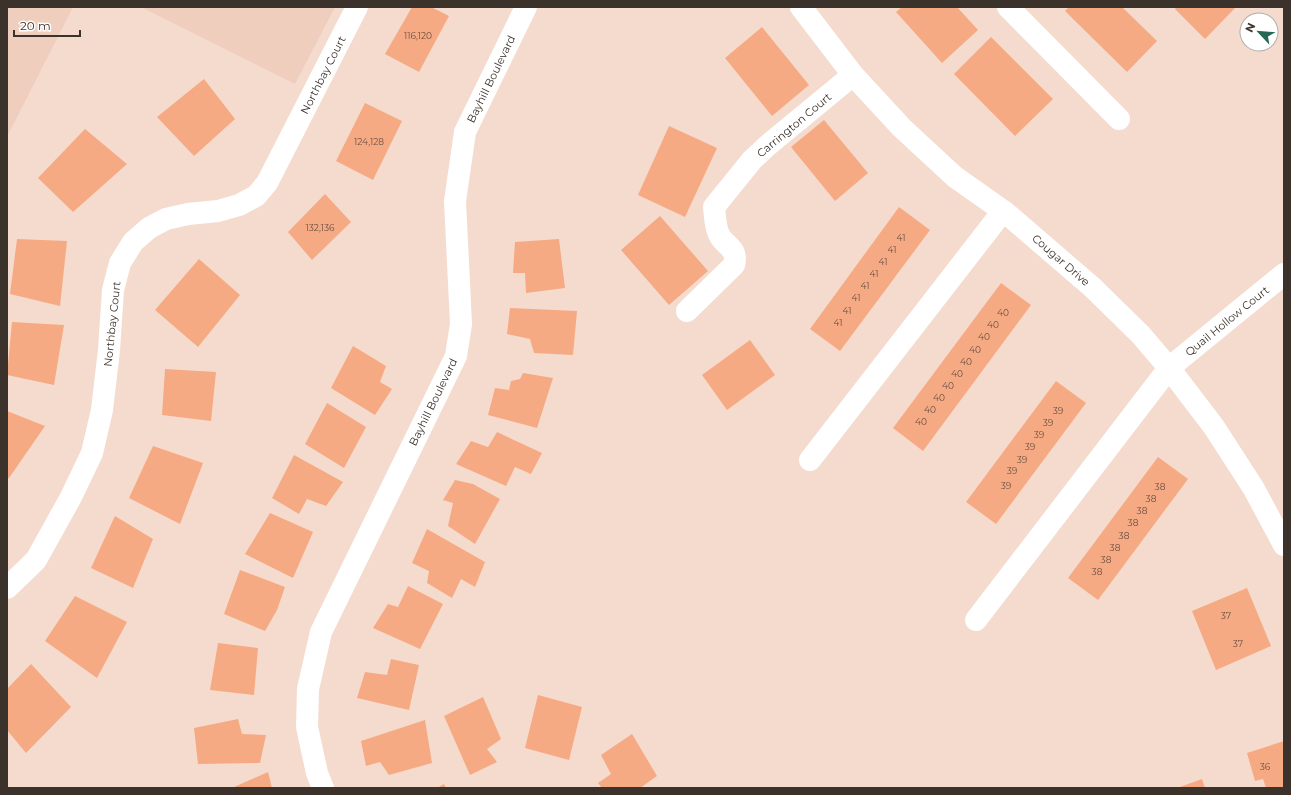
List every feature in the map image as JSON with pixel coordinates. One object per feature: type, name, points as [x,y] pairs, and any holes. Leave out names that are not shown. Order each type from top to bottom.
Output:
[{"type":"street","name":"Northbay Court","points":[[7,588],[36,560],[71,497],[92,453],[102,410],[110,350],[114,290],[120,263],[133,242],[149,228],[166,219],[188,214],[218,211],[239,205],[256,196],[268,183],[357,7]]},
{"type":"street","name":"Bayhill Boulevard","points":[[322,788],[317,773],[307,727],[308,689],[321,632],[456,356],[461,324],[455,201],[465,132],[526,7]]},
{"type":"street","name":"Cougar Drive","points":[[801,7],[853,75],[902,128],[955,177],[1003,211],[1092,287],[1141,335],[1169,368],[1214,428],[1254,489],[1284,545]]},
{"type":"street","points":[[1008,7],[1118,119]]},
{"type":"street","name":"Carrington Court","points":[[687,311],[734,265],[734,251],[718,234],[714,207],[752,160],[853,75]]},
{"type":"street","points":[[810,460],[1003,211]]},
{"type":"street","name":"Quail Hollow Court","points":[[976,620],[1169,368],[1284,274]]},
{"type":"shaded area","points":[[7,7],[73,7],[7,137]]},
{"type":"shaded area","points":[[141,7],[335,7],[295,84]]},
{"type":"building","points":[[412,7],[431,7],[449,16],[419,72],[385,54]]},
{"type":"building","points":[[902,7],[957,7],[978,30],[942,63],[896,12]]},
{"type":"building","points":[[1069,7],[1122,7],[1157,41],[1127,72],[1065,11]]},
{"type":"building","points":[[1177,7],[1236,7],[1205,39],[1175,9]]},
{"type":"building","points":[[762,27],[809,85],[772,116],[725,58]]},
{"type":"building","points":[[991,37],[1053,99],[1015,136],[954,74]]},
{"type":"building","points":[[204,79],[235,119],[194,156],[157,117]]},
{"type":"building","points":[[365,103],[402,121],[373,180],[336,161]]},
{"type":"building","points":[[824,120],[868,173],[835,201],[791,147]]},
{"type":"building","points":[[669,126],[717,148],[685,217],[638,195]]},
{"type":"building","points":[[85,129],[127,164],[73,212],[38,178]]},
{"type":"building","points":[[325,194],[351,222],[312,260],[288,232]]},
{"type":"building","points":[[899,207],[930,230],[840,351],[810,329]]},
{"type":"building","points":[[660,216],[708,271],[669,305],[621,250]]},
{"type":"building","points":[[17,239],[67,241],[60,306],[10,294]]},
{"type":"building","points":[[559,239],[565,288],[526,293],[525,273],[513,273],[515,242]]},
{"type":"building","points":[[199,259],[240,295],[198,347],[155,310]]},
{"type":"building","points":[[1001,283],[1031,305],[923,451],[893,428]]},
{"type":"building","points":[[510,308],[577,311],[573,355],[534,353],[530,339],[507,334]]},
{"type":"building","points":[[12,322],[64,325],[54,385],[7,375]]},
{"type":"building","points":[[750,340],[775,375],[727,410],[702,375]]},
{"type":"building","points":[[353,346],[386,366],[380,382],[392,389],[375,415],[331,388]]},
{"type":"building","points":[[165,369],[216,372],[211,421],[162,415]]},
{"type":"building","points":[[523,373],[553,378],[537,428],[488,415],[495,388],[509,390],[511,381],[520,379]]},
{"type":"building","points":[[1056,381],[1086,403],[996,524],[966,502]]},
{"type":"building","points":[[327,403],[366,427],[344,468],[305,444]]},
{"type":"building","points":[[7,411],[45,426],[9,478],[7,478]]},
{"type":"building","points":[[497,432],[542,453],[531,474],[515,467],[506,486],[456,464],[471,441],[488,447]]},
{"type":"building","points":[[153,446],[203,463],[180,524],[129,498]]},
{"type":"building","points":[[294,455],[343,482],[326,506],[307,499],[299,514],[272,498]]},
{"type":"building","points":[[1158,457],[1188,479],[1098,600],[1068,578]]},
{"type":"building","points":[[455,480],[473,484],[500,499],[475,544],[448,526],[453,503],[443,500]]},
{"type":"building","points":[[270,513],[313,532],[293,578],[245,554]]},
{"type":"building","points":[[115,516],[153,539],[133,588],[91,568]]},
{"type":"building","points":[[427,529],[485,562],[475,587],[461,579],[452,598],[427,583],[429,571],[412,563]]},
{"type":"building","points":[[240,570],[285,587],[277,610],[265,631],[224,614]]},
{"type":"building","points":[[408,586],[443,604],[420,649],[373,628],[388,604],[398,607]]},
{"type":"building","points":[[1247,588],[1271,646],[1216,670],[1192,611]]},
{"type":"building","points":[[75,596],[127,622],[97,678],[45,641]]},
{"type":"building","points":[[218,643],[258,648],[254,695],[210,690]]},
{"type":"building","points":[[391,659],[419,665],[409,710],[357,698],[365,672],[387,675]]},
{"type":"building","points":[[31,664],[71,707],[26,753],[7,730],[7,689]]},
{"type":"building","points":[[538,695],[582,707],[569,760],[525,748]]},
{"type":"building","points":[[483,697],[501,739],[487,749],[497,762],[470,775],[444,716]]},
{"type":"building","points":[[238,719],[242,734],[266,735],[260,763],[198,764],[194,728]]},
{"type":"building","points":[[425,720],[432,763],[389,775],[380,762],[366,766],[361,741]]},
{"type":"building","points":[[632,734],[657,776],[640,788],[602,788],[598,783],[611,774],[601,755]]},
{"type":"building","points":[[1284,741],[1284,788],[1266,788],[1263,779],[1255,781],[1247,753]]},
{"type":"building","points":[[268,772],[272,788],[232,788]]},
{"type":"building","points":[[1202,779],[1205,788],[1177,788]]},
{"type":"building","points":[[444,784],[446,788],[437,788]]}]
